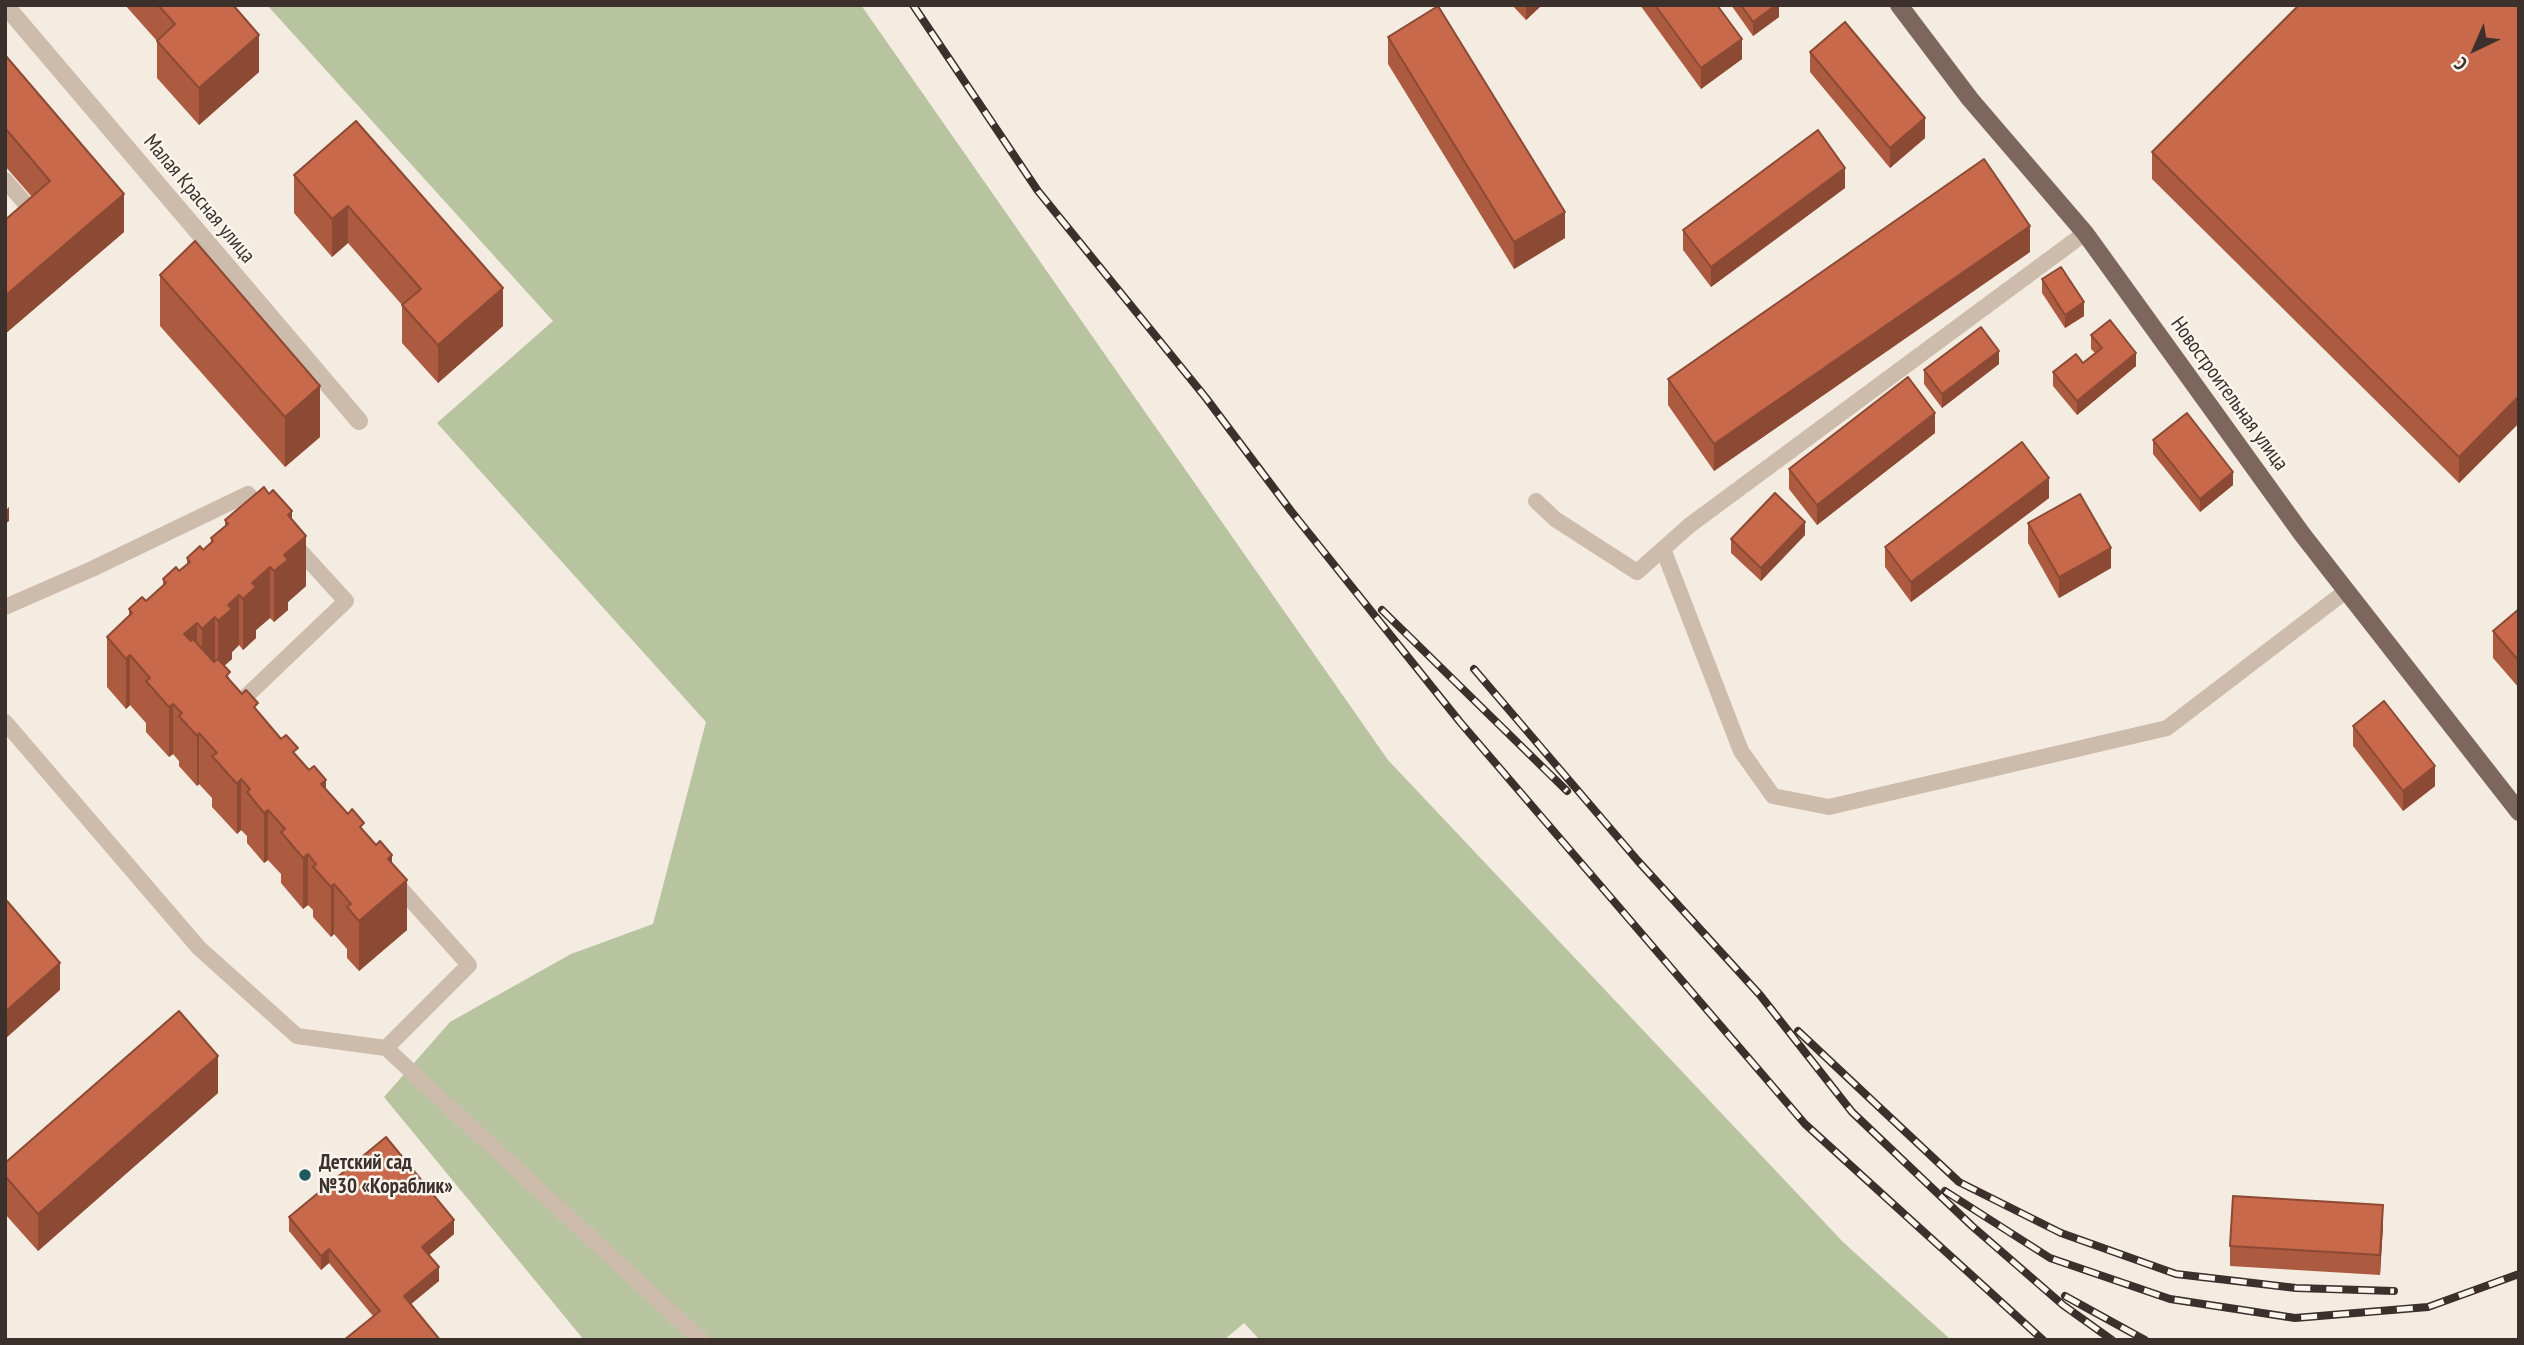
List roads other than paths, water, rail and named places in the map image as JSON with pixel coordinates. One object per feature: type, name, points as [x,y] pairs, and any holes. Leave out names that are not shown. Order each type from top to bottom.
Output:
[{"type":"main road","name":"Новостроительная улица","points":[[1899,5],[1970,99],[2085,233],[2302,534],[2519,812]]},
{"type":"street","name":"Малая Красная улица","points":[[5,5],[359,421]]},
{"type":"lane","points":[[5,180],[38,218],[5,246]]},
{"type":"lane","points":[[1536,501],[1555,519],[1637,572],[1690,525],[2085,233]]},
{"type":"lane","points":[[5,607],[92,569],[248,494],[346,601],[237,705],[255,726]]},
{"type":"lane","points":[[1663,549],[1741,751],[1773,796],[1829,807],[2167,728],[2347,591]]},
{"type":"lane","points":[[5,722],[199,948],[297,1036],[386,1048],[701,1340]]},
{"type":"lane","points":[[386,871],[469,965],[386,1048]]},
{"type":"railway","points":[[913,5],[1038,191],[1206,398],[1291,511],[1460,722],[1805,1124],[2043,1340]]},
{"type":"railway","points":[[1382,610],[1567,791]]},
{"type":"railway","points":[[1474,669],[1638,861],[1760,995],[1852,1112],[1972,1226],[2063,1305],[2112,1340]]},
{"type":"railway","points":[[1798,1031],[1959,1182],[2061,1233],[2176,1274],[2296,1288],[2394,1291]]},
{"type":"railway","points":[[1945,1191],[2050,1258],[2170,1299],[2295,1318],[2428,1307],[2519,1274]]},
{"type":"railway","points":[[2065,1296],[2145,1340]]},
{"type":"place","name":"Детский сад №30 «Кораблик»","points":[[305,1175]]}]
